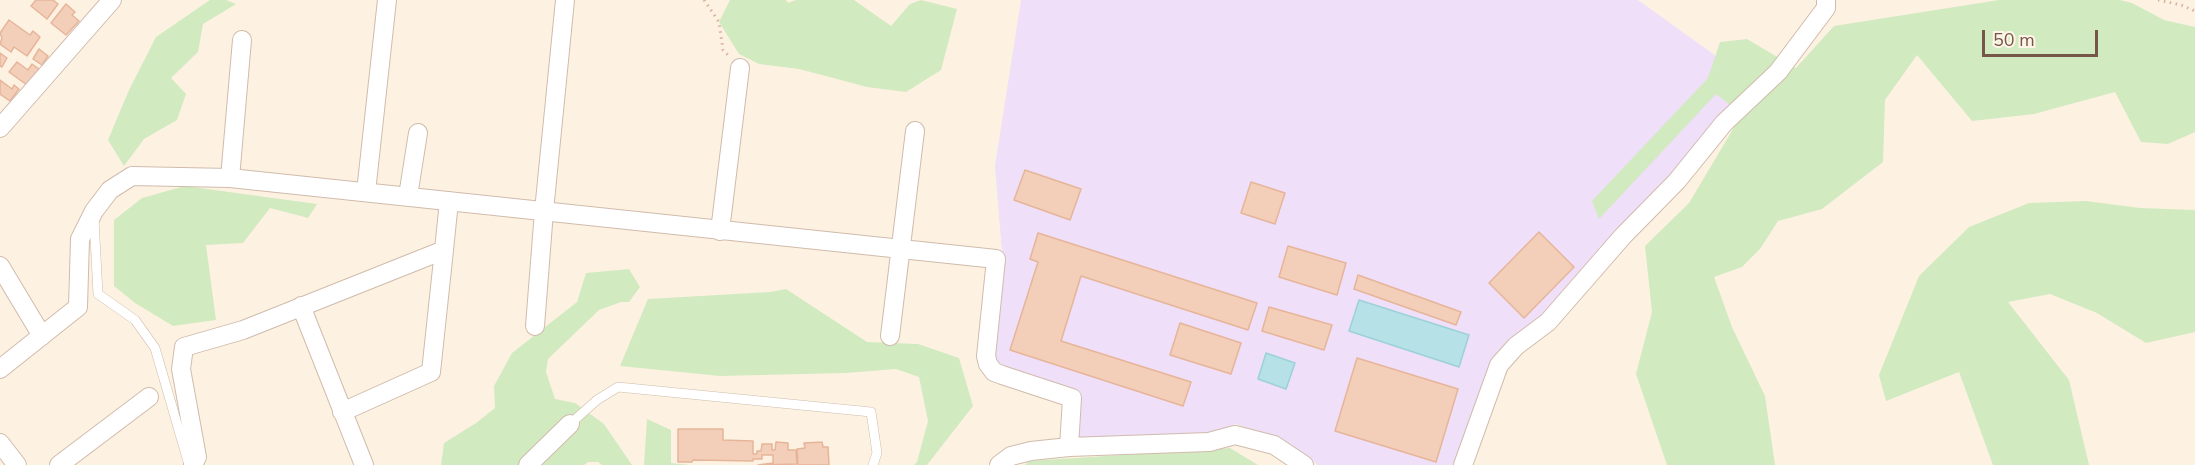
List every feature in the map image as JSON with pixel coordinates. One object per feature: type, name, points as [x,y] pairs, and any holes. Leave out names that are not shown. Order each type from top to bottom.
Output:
[{"type":"street","points":[[0,128],[112,0]]},
{"type":"street","points":[[366,192],[387,0]]},
{"type":"street","points":[[535,326],[565,0]]},
{"type":"street","points":[[1463,465],[1499,365],[1516,346],[1548,322],[1623,236],[1677,181],[1724,123],[1778,72],[1826,8],[1826,0]]},
{"type":"street","points":[[230,178],[242,40]]},
{"type":"street","points":[[720,231],[740,68]]},
{"type":"street","points":[[890,336],[915,131]]},
{"type":"street","points":[[408,196],[418,133]]},
{"type":"street","points":[[0,369],[78,307],[80,239],[94,211],[110,190],[132,176],[230,178],[996,259],[986,356],[988,364],[994,372],[1072,398],[1069,447]]},
{"type":"street","points":[[342,412],[431,372],[450,201]]},
{"type":"street","points":[[191,465],[197,457],[181,369],[184,348],[243,330],[444,250]]},
{"type":"street","points":[[0,266],[42,336]]},
{"type":"street","points":[[301,306],[364,465]]},
{"type":"street","points":[[59,465],[149,397]]},
{"type":"street","points":[[528,465],[570,423]]},
{"type":"street","points":[[999,465],[1011,456],[1031,451],[1069,447],[1209,442],[1236,435],[1274,445],[1304,465]]},
{"type":"street","points":[[0,443],[17,465]]},
{"type":"lane","points":[[94,211],[98,294],[135,320],[155,348],[191,465]]},
{"type":"lane","points":[[570,423],[597,400],[618,387],[871,412],[877,453],[873,465]]},
{"type":"path","points":[[704,0],[719,22],[723,50],[740,68]]},
{"type":"path","points":[[2158,0],[2195,11]]},
{"type":"shaded area","points":[[1021,0],[1638,0],[1755,84],[1551,309],[1511,341],[1457,465],[1318,465],[1282,441],[1236,424],[1207,436],[1080,440],[1076,435],[1079,394],[1007,371],[993,359],[1002,253],[995,166]]},
{"type":"green space","points":[[210,0],[226,0],[236,4],[203,24],[198,52],[171,78],[186,94],[177,120],[144,139],[124,166],[108,140],[129,90],[156,37]]},
{"type":"green space","points":[[730,0],[786,0],[788,3],[796,0],[854,0],[891,26],[910,4],[921,0],[957,9],[941,70],[906,92],[867,87],[799,69],[759,64],[739,54],[719,22]]},
{"type":"green space","points":[[1999,0],[2120,0],[2132,3],[2164,20],[2195,27],[2195,132],[2168,144],[2141,142],[2115,92],[2034,114],[1972,121],[1917,55],[1885,100],[1883,162],[1822,209],[1778,221],[1760,249],[1742,267],[1714,277],[1732,327],[1765,396],[1775,465],[1667,465],[1636,374],[1652,312],[1645,246],[1689,203],[1742,114],[1716,94],[1599,219],[1592,201],[1708,78],[1720,42],[1747,39],[1796,68],[1834,26]]},
{"type":"green space","points":[[185,186],[317,204],[308,218],[270,208],[243,243],[206,245],[216,320],[173,326],[135,303],[114,286],[114,220],[142,198]]},
{"type":"green space","points":[[2086,201],[2140,208],[2195,210],[2195,332],[2146,343],[2097,313],[2050,294],[2008,302],[2069,380],[2089,465],[1993,465],[1959,372],[1886,401],[1879,375],[1919,276],[1969,227],[2029,203]]},
{"type":"green space","points":[[629,269],[640,287],[629,302],[621,302],[599,310],[548,359],[546,372],[555,399],[575,403],[604,424],[632,465],[602,465],[598,462],[588,462],[584,465],[441,465],[444,443],[495,408],[494,386],[512,353],[577,302],[586,273]]},
{"type":"green space","points":[[786,289],[867,342],[918,344],[959,358],[973,406],[927,465],[914,465],[917,462],[928,421],[919,377],[896,369],[846,373],[720,376],[620,366],[648,299],[770,292]]},
{"type":"green space","points":[[647,419],[671,430],[671,463],[690,465],[644,465]]},
{"type":"green space","points":[[1230,448],[1258,465],[1025,465],[1029,461]]},
{"type":"water","points":[[1359,300],[1469,335],[1459,367],[1349,331]]},
{"type":"water","points":[[1266,353],[1295,363],[1286,389],[1258,379]]},
{"type":"building","points":[[36,0],[53,0],[58,4],[47,19],[31,6]]},
{"type":"building","points":[[66,4],[75,12],[72,15],[79,21],[66,35],[51,23]]},
{"type":"building","points":[[9,20],[30,35],[33,31],[40,37],[27,56],[14,47],[11,52],[0,44],[2,38],[0,33]]},
{"type":"building","points":[[39,49],[48,56],[42,65],[33,59]]},
{"type":"building","points":[[0,53],[7,58],[2,67],[0,66]]},
{"type":"building","points":[[17,62],[28,70],[32,64],[39,69],[27,85],[9,72]]},
{"type":"building","points":[[0,80],[12,89],[14,85],[19,89],[10,101],[0,94]]},
{"type":"building","points":[[1025,170],[1081,189],[1070,220],[1014,200]]},
{"type":"building","points":[[1251,182],[1285,193],[1275,224],[1241,213]]},
{"type":"building","points":[[1539,232],[1574,267],[1524,318],[1489,283]]},
{"type":"building","points":[[1038,233],[1257,303],[1248,330],[1081,276],[1061,341],[1191,382],[1183,406],[1010,350],[1038,262],[1030,259]]},
{"type":"building","points":[[1288,246],[1346,263],[1337,295],[1279,277]]},
{"type":"building","points":[[1358,275],[1461,312],[1456,325],[1354,289]]},
{"type":"building","points":[[1269,307],[1332,325],[1324,350],[1262,331]]},
{"type":"building","points":[[1180,323],[1241,343],[1231,374],[1170,355]]},
{"type":"building","points":[[1357,358],[1458,389],[1436,462],[1335,431]]},
{"type":"building","points":[[678,429],[723,429],[723,440],[753,441],[753,454],[761,451],[762,444],[772,444],[772,450],[775,450],[776,442],[788,443],[788,450],[796,450],[797,464],[758,465],[773,463],[773,455],[762,455],[762,459],[753,459],[753,461],[678,462]]},
{"type":"building","points":[[822,442],[823,447],[828,447],[829,465],[798,465],[797,449],[805,448],[804,443]]}]
